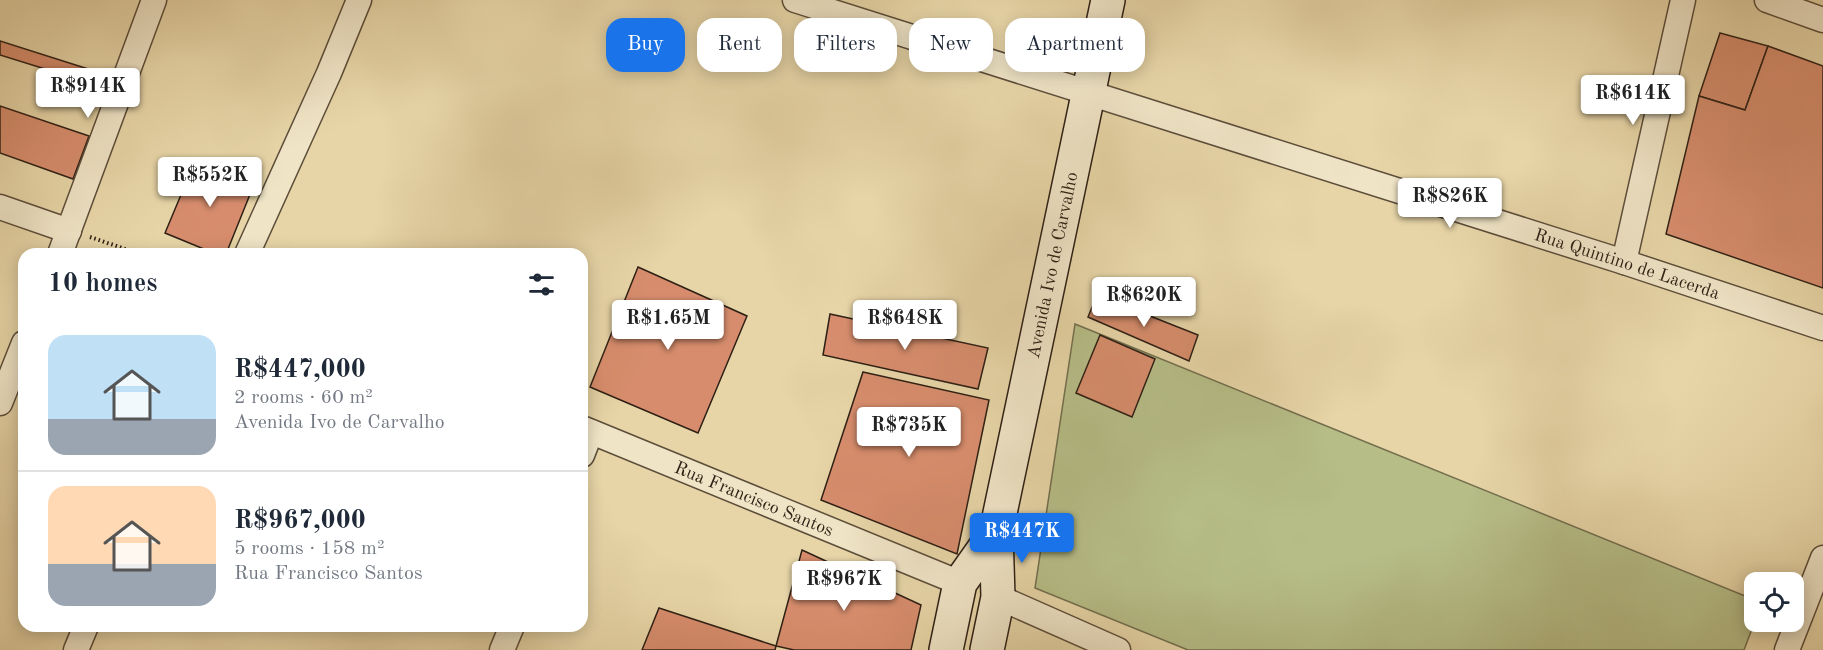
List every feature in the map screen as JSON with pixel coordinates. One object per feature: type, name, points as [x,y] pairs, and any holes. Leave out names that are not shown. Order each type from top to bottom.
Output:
[{"type":"street","points":[[62,248],[154,0]]},
{"type":"street","points":[[250,248],[329,73],[359,0]]},
{"type":"street","name":"Rua Quintino de Lacerda","points":[[795,0],[1624,262],[1823,328]]},
{"type":"street","name":"Avenida Ivo de Carvalho","points":[[987,650],[998,597],[996,532],[1108,0]]},
{"type":"street","points":[[1624,262],[1683,0]]},
{"type":"street","points":[[1767,0],[1823,20]]},
{"type":"street","points":[[0,207],[69,231]]},
{"type":"street","points":[[0,403],[18,358]]},
{"type":"street","name":"Rua Francisco Santos","points":[[588,430],[960,583]]},
{"type":"street","name":"Avenida Ivo de Carvalho","points":[[946,650],[960,583],[996,532]]},
{"type":"street","points":[[1787,650],[1819,583],[1823,558]]},
{"type":"street","points":[[960,583],[998,597],[1118,650]]},
{"type":"street","points":[[76,650],[84,632]]},
{"type":"street","points":[[502,650],[510,632]]},
{"type":"path","points":[[69,231],[121,248]]},
{"type":"green space","points":[[1075,324],[1744,596],[1744,632],[1751,632],[1744,650],[1188,650],[1035,588]]},
{"type":"building","points":[[1720,33],[1768,46],[1745,110],[1699,96]]},
{"type":"building","points":[[0,41],[107,75],[100,86],[0,55]]},
{"type":"building","points":[[1768,46],[1823,66],[1823,288],[1666,234],[1699,96],[1745,110]]},
{"type":"building","points":[[0,106],[89,136],[73,179],[0,153]]},
{"type":"building","points":[[196,159],[255,182],[228,248],[201,248],[165,233]]},
{"type":"building","points":[[638,267],[747,316],[698,433],[590,387]]},
{"type":"building","points":[[1097,295],[1198,335],[1189,361],[1088,317]]},
{"type":"building","points":[[830,314],[988,348],[978,389],[823,355]]},
{"type":"building","points":[[1100,335],[1155,359],[1132,417],[1076,393]]},
{"type":"building","points":[[863,372],[989,400],[957,554],[821,500]]},
{"type":"building","points":[[802,550],[921,605],[911,650],[794,650],[776,646]]},
{"type":"building","points":[[659,608],[776,646],[775,650],[642,650]]}]
